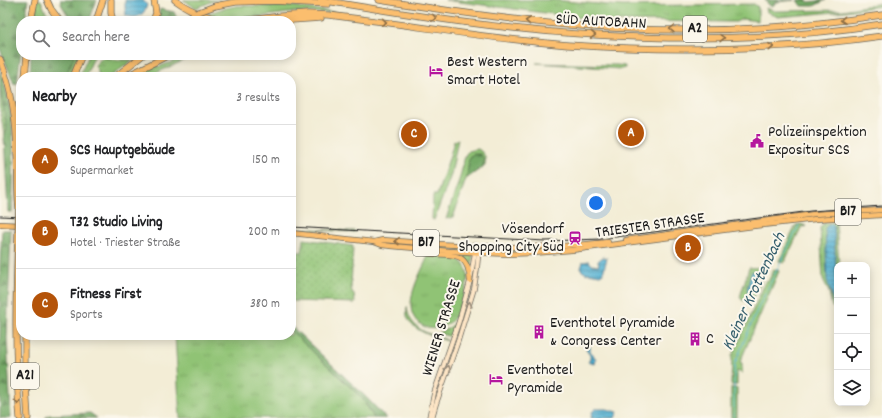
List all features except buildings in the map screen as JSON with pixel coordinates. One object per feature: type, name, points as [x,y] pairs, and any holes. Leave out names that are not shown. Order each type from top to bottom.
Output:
[{"type":"highway","points":[[32,16],[35,0]]},
{"type":"highway","points":[[47,0],[56,16]]},
{"type":"highway","points":[[98,16],[103,0]]},
{"type":"highway","points":[[111,0],[111,16]]},
{"type":"highway","points":[[154,0],[156,13],[155,16]]},
{"type":"highway","points":[[175,0],[188,9],[205,16]]},
{"type":"highway","name":"SÜD AUTOBAHN","points":[[320,0],[441,19],[512,28],[636,37],[725,38],[770,36],[829,31],[882,24]]},
{"type":"highway","name":"SÜD AUTOBAHN","points":[[379,0],[568,25],[633,29],[716,29],[760,27],[854,20],[882,15]]},
{"type":"highway","points":[[191,16],[215,6],[236,2],[273,1],[318,4],[340,3]]},
{"type":"highway","points":[[193,16],[196,13]]},
{"type":"highway","points":[[281,16],[308,14],[346,17],[495,38],[567,45],[634,49],[690,50],[746,48],[802,45],[882,36]]},
{"type":"highway","points":[[296,19],[346,17]]},
{"type":"highway","points":[[0,59],[8,82],[16,130]]},
{"type":"highway","points":[[25,72],[27,60]]},
{"type":"highway","points":[[75,72],[80,60]]},
{"type":"highway","points":[[122,72],[137,60]]},
{"type":"highway","points":[[135,72],[159,60]]},
{"type":"highway","name":"A21","points":[[16,340],[16,371],[20,418]]},
{"type":"highway","name":"A21","points":[[25,340],[28,418]]},
{"type":"main road","name":"TRIESTER STRASSE","points":[[374,242],[383,240],[478,246],[546,247],[586,245],[814,214],[882,210]]},
{"type":"main road","name":"TRIESTER STRASSE","points":[[296,234],[374,242],[382,245],[477,253],[519,254],[550,252],[754,226],[882,215]]},
{"type":"main road","points":[[0,224],[16,225]]},
{"type":"main road","name":"WIENER STRASSE","points":[[432,418],[474,289],[478,246]]},
{"type":"main road","points":[[416,248],[421,252],[453,256],[462,259],[468,266],[470,281]]},
{"type":"main road","name":"WIENER STRASSE","points":[[429,418],[433,398],[453,340],[477,253]]},
{"type":"green space","points":[[0,0],[28,0],[26,16],[16,16],[16,60],[20,60],[18,72],[16,72],[16,84],[14,84],[0,49]]},
{"type":"green space","points":[[37,0],[41,0],[49,16],[45,16],[43,13],[42,16],[35,16]]},
{"type":"green space","points":[[60,0],[97,0],[91,16],[69,16]]},
{"type":"green space","points":[[183,0],[221,0],[196,8]]},
{"type":"green space","points":[[445,0],[552,0],[622,6],[754,4],[758,7],[758,21],[742,19],[736,22],[606,21]]},
{"type":"green space","points":[[765,0],[795,0],[776,2],[772,7]]},
{"type":"green space","points":[[797,0],[806,0],[809,2],[826,0],[814,6],[801,6]]},
{"type":"green space","points":[[882,3],[882,6],[846,11],[778,17],[767,12],[766,8],[775,11],[843,10]]},
{"type":"green space","points":[[237,6],[292,6],[340,13],[295,12],[265,16],[218,16],[206,14]]},
{"type":"green space","points":[[160,9],[174,12],[176,16],[158,16]]},
{"type":"green space","points":[[31,60],[73,60],[67,72],[30,72]]},
{"type":"green space","points":[[73,60],[77,60],[71,72],[67,72]]},
{"type":"green space","points":[[87,60],[93,60],[87,72],[81,72]]},
{"type":"green space","points":[[100,60],[133,60],[117,72],[98,72],[95,65]]},
{"type":"green space","points":[[177,60],[185,60],[158,72],[142,72],[156,65],[158,67]]},
{"type":"green space","points":[[536,63],[617,65],[625,66],[625,68],[621,69]]},
{"type":"green space","points":[[0,70],[12,123],[14,159],[12,212],[8,212],[4,136],[7,130],[0,86]]},
{"type":"green space","points":[[0,86],[7,130],[4,136],[0,107]]},
{"type":"green space","points":[[458,139],[451,175],[434,220],[432,219],[433,195],[437,195],[454,141]]},
{"type":"green space","points":[[478,149],[482,152],[486,160],[485,165],[466,179],[453,217],[446,219],[460,177],[465,156],[468,151]]},
{"type":"green space","points":[[474,154],[480,154],[484,159],[483,167],[467,178],[469,157]]},
{"type":"green space","points":[[836,222],[839,262],[836,262],[834,227],[831,292],[834,307],[832,307],[829,292],[823,279],[820,228],[824,223]]},
{"type":"green space","points":[[801,224],[806,226],[802,226],[784,263],[779,261],[796,225]]},
{"type":"green space","points":[[296,228],[355,231],[296,229]]},
{"type":"green space","points":[[2,230],[11,230],[7,338],[11,418],[0,418],[0,265]]},
{"type":"green space","points":[[304,239],[353,246],[351,289],[354,295],[355,303],[296,301],[297,252],[302,252]]},
{"type":"green space","points":[[389,244],[471,248],[473,251]]},
{"type":"green space","points":[[531,249],[548,250],[514,252],[482,251],[511,251]]},
{"type":"green space","points":[[429,254],[456,258],[465,266],[468,275],[465,293],[453,320],[446,325],[433,329],[426,328],[415,319],[411,302],[416,282]]},
{"type":"green space","points":[[452,254],[473,255],[471,269],[466,261]]},
{"type":"green space","points":[[749,268],[758,268],[761,270],[761,279],[751,302],[742,300],[740,297]],"holes":[[[752,271],[757,276],[750,293],[747,288]]]},
{"type":"green space","points":[[774,269],[779,271],[740,362],[742,363],[742,373],[737,371],[737,385],[731,385],[732,356],[766,281],[769,280]]},
{"type":"green space","points":[[407,307],[413,323],[421,330],[448,341],[427,334],[414,326],[409,321]]},
{"type":"green space","points":[[456,322],[451,337],[438,333],[449,328]]},
{"type":"green space","points":[[296,331],[386,418],[374,418],[363,399],[296,336]]},
{"type":"green space","points":[[296,336],[363,399],[374,418],[180,418],[175,340],[296,340]]},
{"type":"green space","points":[[731,388],[737,388],[737,418],[731,418]]},
{"type":"green space","points":[[90,413],[97,418],[45,418],[49,415]]},
{"type":"water","points":[[125,0],[143,0],[147,5],[146,9],[140,16],[126,16]]},
{"type":"water","points":[[833,224],[834,227],[835,262],[834,262],[834,305],[827,280],[825,228],[828,225]]},
{"type":"water","points":[[603,257],[607,258],[603,273],[600,275],[587,274],[582,271],[581,268],[583,262],[589,261],[592,265],[599,266],[598,261]]},
{"type":"water","points":[[752,271],[755,272],[757,276],[748,295],[748,286]]},
{"type":"water","points":[[587,343],[590,346],[590,351],[596,359],[594,362],[595,364],[588,362],[590,357],[586,349],[588,346],[585,345]]},
{"type":"water","points":[[595,409],[607,409],[618,412],[615,418],[591,418],[592,412]]},
{"type":"waterway","name":"Kleiner Krottenbach","points":[[734,418],[735,363],[758,308],[799,225]]},
{"type":"tram line","points":[[296,227],[545,241],[601,239],[811,211],[882,206]]},
{"type":"tram line","points":[[0,216],[16,217]]},
{"type":"place","name":"Best Western Smart Hotel","points":[[436,71]]},
{"type":"place","name":"SCS Hauptgebäude","points":[[631,133]]},
{"type":"place","name":"Fitness First","points":[[414,134]]},
{"type":"place","name":"Polizeiinspektion Expositur SCS","points":[[757,141]]},
{"type":"place","name":"Vösendorf Shopping City Süd","points":[[575,238]]},
{"type":"place","name":"T32 Studio Living","points":[[688,248]]},
{"type":"place","name":"Eventhotel Pyramide & Congress Center","points":[[539,332]]},
{"type":"place","name":"C","points":[[695,339]]},
{"type":"place","name":"Eventhotel Pyramide","points":[[496,379]]}]
